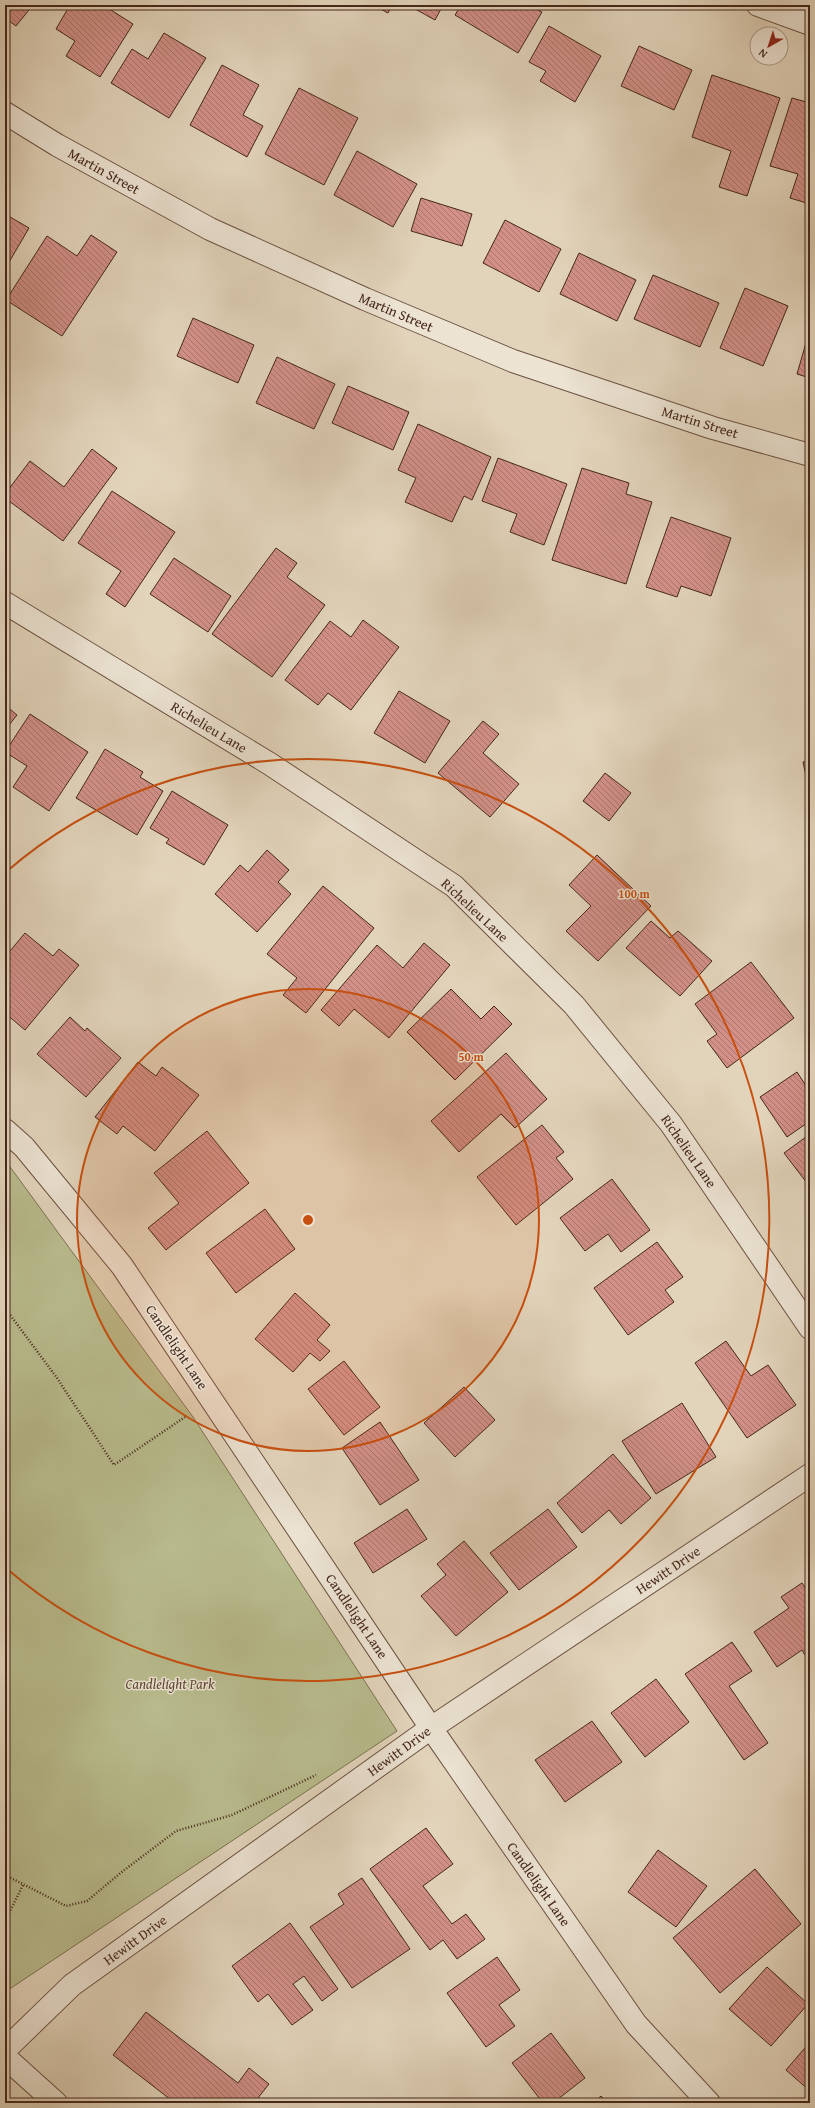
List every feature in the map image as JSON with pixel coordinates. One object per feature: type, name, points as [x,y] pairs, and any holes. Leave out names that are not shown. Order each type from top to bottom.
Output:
[{"type":"street","points":[[758,5],[810,24]]},
{"type":"street","name":"Martin Street","points":[[5,113],[57,145],[210,229],[365,299],[513,361],[713,428],[810,455]]},
{"type":"street","name":"Richelieu Lane","points":[[5,603],[270,764],[454,886],[574,1005],[671,1124],[810,1328]]},
{"type":"street","name":"Candlelight Lane","points":[[5,1130],[24,1147],[122,1266],[431,1728],[636,2024],[709,2103]]},
{"type":"street","name":"Hewitt Drive","points":[[5,2050],[72,1985],[431,1728],[810,1475]]},
{"type":"street","points":[[5,2057],[56,2103]]},
{"type":"path","points":[[5,1308],[57,1378],[114,1465],[185,1417]]},
{"type":"path","points":[[5,1876],[66,1906],[87,1901],[123,1871],[176,1831],[232,1815],[316,1774]]},
{"type":"path","points":[[5,1921],[23,1885]]},
{"type":"green space","name":"Candlelight Park","points":[[5,1160],[193,1417],[397,1731],[5,1992]]},
{"type":"building","points":[[5,5],[33,5],[16,26],[5,18]]},
{"type":"building","points":[[70,5],[103,5],[133,24],[100,77],[66,56],[75,41],[56,29]]},
{"type":"building","points":[[373,5],[392,5],[388,13]]},
{"type":"building","points":[[408,5],[443,5],[435,20]]},
{"type":"building","points":[[461,5],[530,5],[542,12],[518,53],[455,15]]},
{"type":"building","points":[[549,26],[601,56],[575,102],[540,81],[546,71],[529,62]]},
{"type":"building","points":[[164,33],[206,58],[169,118],[111,83],[132,49],[148,59]]},
{"type":"building","points":[[639,46],[692,70],[674,110],[621,86]]},
{"type":"building","points":[[222,65],[259,85],[243,115],[263,126],[247,157],[190,125]]},
{"type":"building","points":[[712,75],[780,98],[747,196],[719,187],[731,151],[692,137]]},
{"type":"building","points":[[299,88],[358,118],[324,185],[265,154]]},
{"type":"building","points":[[792,98],[810,103],[810,204],[790,198],[798,174],[770,166]]},
{"type":"building","points":[[357,151],[417,184],[393,227],[334,195]]},
{"type":"building","points":[[421,198],[472,214],[462,246],[411,231]]},
{"type":"building","points":[[5,214],[29,228],[5,269]]},
{"type":"building","points":[[505,220],[561,249],[539,292],[483,263]]},
{"type":"building","points":[[91,235],[117,252],[62,336],[6,300],[47,236],[77,256]]},
{"type":"building","points":[[579,253],[636,280],[617,321],[560,294]]},
{"type":"building","points":[[653,275],[719,303],[700,347],[634,319]]},
{"type":"building","points":[[745,288],[788,306],[763,366],[720,348]]},
{"type":"building","points":[[193,318],[254,345],[238,383],[177,356]]},
{"type":"building","points":[[810,329],[810,378],[797,374]]},
{"type":"building","points":[[277,357],[335,384],[314,429],[256,403]]},
{"type":"building","points":[[348,386],[409,412],[393,450],[332,423]]},
{"type":"building","points":[[418,424],[491,457],[472,500],[464,496],[452,522],[405,502],[416,478],[398,470]]},
{"type":"building","points":[[92,449],[117,468],[63,541],[5,498],[5,494],[30,461],[64,487]]},
{"type":"building","points":[[498,458],[567,484],[544,545],[510,532],[517,514],[482,501]]},
{"type":"building","points":[[582,468],[629,483],[626,494],[652,502],[626,584],[552,560]]},
{"type":"building","points":[[112,491],[175,532],[125,607],[106,594],[121,571],[78,543]]},
{"type":"building","points":[[671,517],[731,538],[711,596],[681,586],[677,597],[646,587]]},
{"type":"building","points":[[276,548],[297,563],[287,577],[325,605],[272,677],[212,634]]},
{"type":"building","points":[[174,558],[231,596],[208,632],[150,594]]},
{"type":"building","points":[[363,620],[399,647],[351,710],[328,693],[318,705],[285,680],[330,621],[351,637]]},
{"type":"building","points":[[399,691],[450,721],[425,763],[374,733]]},
{"type":"building","points":[[5,705],[17,715],[5,730]]},
{"type":"building","points":[[30,714],[88,752],[49,811],[13,787],[27,766],[5,752]]},
{"type":"building","points":[[483,721],[499,734],[483,753],[519,784],[490,817],[438,773]]},
{"type":"building","points":[[105,749],[143,772],[140,777],[163,791],[137,835],[76,798]]},
{"type":"building","points":[[810,761],[810,795],[803,762]]},
{"type":"building","points":[[605,773],[631,793],[609,821],[583,801]]},
{"type":"building","points":[[172,791],[228,825],[204,865],[166,843],[169,839],[150,828]]},
{"type":"building","points":[[267,850],[289,870],[278,882],[291,894],[257,932],[215,894],[240,865],[248,872]]},
{"type":"building","points":[[597,855],[651,906],[598,961],[566,931],[591,906],[569,885]]},
{"type":"building","points":[[323,886],[374,928],[306,1013],[283,995],[297,978],[267,954]]},
{"type":"building","points":[[651,921],[670,938],[678,931],[712,961],[680,996],[626,948]]},
{"type":"building","points":[[25,933],[53,956],[59,949],[79,965],[25,1030],[5,1013],[5,957]]},
{"type":"building","points":[[424,943],[450,965],[389,1038],[354,1009],[339,1026],[321,1010],[377,945],[403,968]]},
{"type":"building","points":[[751,962],[794,1018],[727,1068],[707,1041],[717,1034],[695,1004]]},
{"type":"building","points":[[451,989],[481,1019],[494,1006],[512,1024],[455,1080],[407,1032]]},
{"type":"building","points":[[70,1017],[85,1031],[87,1028],[121,1058],[86,1097],[37,1054]]},
{"type":"building","points":[[506,1053],[547,1099],[515,1128],[501,1114],[459,1152],[431,1121]]},
{"type":"building","points":[[138,1062],[156,1076],[162,1067],[199,1095],[155,1151],[123,1126],[117,1134],[95,1117]]},
{"type":"building","points":[[797,1072],[810,1092],[810,1121],[787,1137],[760,1097]]},
{"type":"building","points":[[542,1125],[564,1152],[556,1158],[573,1179],[516,1225],[477,1177]]},
{"type":"building","points":[[207,1131],[249,1183],[166,1250],[148,1228],[179,1203],[154,1173]]},
{"type":"building","points":[[810,1134],[810,1187],[784,1153]]},
{"type":"building","points":[[612,1179],[650,1230],[621,1252],[608,1234],[585,1251],[560,1218]]},
{"type":"building","points":[[265,1209],[295,1249],[236,1293],[206,1253]]},
{"type":"building","points":[[657,1242],[683,1277],[665,1290],[674,1302],[628,1335],[594,1288]]},
{"type":"building","points":[[295,1293],[330,1325],[317,1340],[330,1351],[320,1361],[310,1353],[293,1372],[255,1339]]},
{"type":"building","points":[[726,1341],[751,1376],[768,1365],[796,1405],[747,1438],[695,1363]]},
{"type":"building","points":[[344,1361],[380,1407],[344,1435],[308,1389]]},
{"type":"building","points":[[464,1387],[495,1420],[455,1457],[424,1423]]},
{"type":"building","points":[[682,1403],[716,1457],[656,1494],[622,1441]]},
{"type":"building","points":[[380,1422],[419,1480],[380,1505],[342,1448]]},
{"type":"building","points":[[613,1454],[651,1498],[621,1524],[609,1510],[582,1533],[557,1503]]},
{"type":"building","points":[[407,1509],[427,1539],[373,1573],[354,1543]]},
{"type":"building","points":[[548,1509],[577,1547],[519,1590],[490,1553]]},
{"type":"building","points":[[464,1541],[508,1592],[456,1636],[421,1596],[446,1575],[437,1564]]},
{"type":"building","points":[[802,1583],[810,1595],[810,1652],[805,1655],[802,1650],[777,1667],[754,1632],[789,1608],[781,1597]]},
{"type":"building","points":[[732,1642],[752,1671],[729,1686],[768,1743],[744,1760],[685,1674]]},
{"type":"building","points":[[656,1679],[689,1722],[645,1757],[611,1713]]},
{"type":"building","points":[[592,1721],[622,1762],[565,1802],[535,1760]]},
{"type":"building","points":[[426,1828],[453,1864],[423,1886],[452,1924],[466,1914],[485,1939],[457,1959],[443,1940],[430,1950],[370,1869]]},
{"type":"building","points":[[658,1850],[707,1886],[676,1927],[628,1892]]},
{"type":"building","points":[[755,1869],[801,1924],[720,1993],[673,1938]]},
{"type":"building","points":[[362,1878],[410,1949],[352,1988],[310,1927],[344,1904],[338,1894]]},
{"type":"building","points":[[290,1923],[338,1989],[322,2001],[304,1976],[293,1984],[313,2010],[292,2025],[268,1994],[258,2002],[232,1966]]},
{"type":"building","points":[[497,1957],[520,1990],[499,2005],[515,2026],[486,2047],[447,1993]]},
{"type":"building","points":[[767,1967],[808,2004],[771,2046],[729,2009]]},
{"type":"building","points":[[146,2012],[238,2083],[249,2068],[269,2084],[254,2103],[175,2103],[113,2055]]},
{"type":"building","points":[[551,2033],[585,2078],[553,2103],[543,2103],[512,2063]]},
{"type":"building","points":[[810,2042],[810,2091],[786,2070]]},
{"type":"building","points":[[601,2096],[608,2103],[593,2103]]}]
